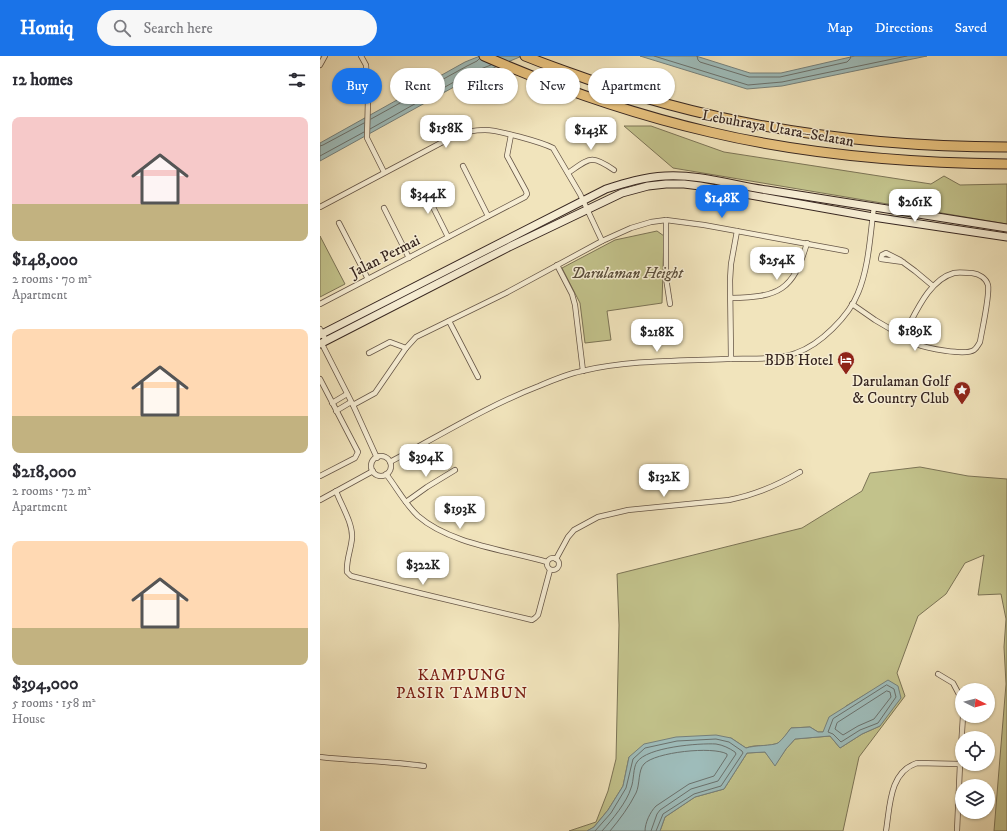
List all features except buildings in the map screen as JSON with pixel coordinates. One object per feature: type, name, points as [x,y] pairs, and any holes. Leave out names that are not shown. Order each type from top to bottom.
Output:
[{"type":"highway","name":"Lebuhraya Utara–Selatan","points":[[484,56],[594,99],[692,128],[735,138],[833,154],[948,163],[1007,164]]},
{"type":"highway","name":"Lebuhraya Utara–Selatan","points":[[527,57],[641,97],[676,107],[749,124],[854,139],[921,145],[1007,147]]},
{"type":"street","points":[[320,65],[325,56]]},
{"type":"street","points":[[361,56],[366,65],[369,107],[367,138],[384,172]]},
{"type":"street","points":[[320,207],[384,172],[459,134],[487,130],[511,135],[553,148],[583,201],[602,241]]},
{"type":"street","name":"Jalan Permai","points":[[320,304],[525,197],[527,194],[526,191],[507,156],[511,135]]},
{"type":"street","points":[[568,173],[592,159],[601,161],[614,170]]},
{"type":"street","points":[[463,166],[488,216]]},
{"type":"street","points":[[321,338],[606,189],[627,182],[665,176],[702,178],[760,189],[1007,228]]},
{"type":"street","points":[[321,338],[586,209],[622,193],[648,186],[684,184],[873,218],[1007,237]]},
{"type":"street","points":[[422,185],[448,237]]},
{"type":"street","points":[[390,462],[500,402],[566,375],[646,361],[777,358],[799,353],[827,334],[852,304],[862,284],[874,206]]},
{"type":"street","points":[[384,208],[409,258]]},
{"type":"street","points":[[666,220],[666,278],[670,304]]},
{"type":"street","points":[[336,410],[375,393],[406,348],[416,337],[506,293],[602,241],[631,228],[651,222],[666,220],[704,225],[846,251]]},
{"type":"street","points":[[339,223],[368,279]]},
{"type":"street","points":[[731,359],[731,264],[737,231]]},
{"type":"street","points":[[731,298],[765,296],[772,294],[784,286],[788,283],[799,267],[807,243]]},
{"type":"street","points":[[903,262],[933,286]]},
{"type":"street","points":[[557,265],[572,294],[575,305],[583,371]]},
{"type":"street","points":[[852,304],[875,320],[903,336],[921,346],[949,351],[972,351],[978,345],[988,292],[987,282],[976,274],[956,273],[948,276],[933,286],[925,296],[903,336]]},
{"type":"street","points":[[449,320],[478,377]]},
{"type":"street","points":[[321,338],[377,458]]},
{"type":"street","points":[[369,354],[390,342],[406,348]]},
{"type":"street","points":[[320,379],[357,449],[357,455],[355,458],[320,476]]},
{"type":"street","points":[[332,403],[347,394]]},
{"type":"street","points":[[377,458],[386,458],[390,462],[390,470],[386,474],[380,476],[373,471],[372,462],[377,458]]},
{"type":"street","points":[[406,502],[455,470]]},
{"type":"street","points":[[320,500],[373,471]]},
{"type":"street","points":[[556,559],[568,537],[574,530],[598,517],[628,510],[729,500],[780,484],[800,472]]},
{"type":"street","points":[[386,474],[412,509],[423,520],[446,534],[481,546],[547,562]]},
{"type":"street","points":[[336,491],[352,531],[352,538],[346,564],[347,572],[351,576],[532,620],[536,618],[538,614],[550,570],[547,566],[547,562]]},
{"type":"street","points":[[547,562],[552,558],[556,559]]},
{"type":"street","points":[[550,570],[558,568],[559,564],[556,559]]},
{"type":"street","points":[[938,674],[955,685]]},
{"type":"street","points":[[320,757],[342,760],[395,762],[424,766]]},
{"type":"street","points":[[886,831],[892,792],[903,771],[911,765],[921,763],[955,764]]},
{"type":"street","points":[[957,831],[960,771]]},
{"type":"green space","points":[[624,126],[651,126],[724,152],[931,184],[944,176],[960,185],[1007,184],[1007,224],[673,168]]},
{"type":"green space","name":"Darulaman Height","points":[[657,231],[664,236],[662,303],[607,311],[611,340],[585,343],[580,303],[562,268],[615,240]]},
{"type":"green space","points":[[320,236],[345,284],[320,297]]},
{"type":"green space","points":[[920,467],[968,476],[1007,479],[1007,831],[994,831],[1006,684],[1004,647],[1006,619],[1001,594],[978,595],[984,555],[965,563],[946,594],[918,616],[897,673],[905,696],[859,757],[843,831],[660,831],[665,817],[695,797],[724,789],[747,753],[765,752],[775,765],[795,739],[830,736],[840,748],[862,734],[880,726],[868,693],[846,706],[823,732],[818,732],[810,727],[791,728],[780,742],[771,745],[746,748],[731,738],[629,757],[623,786],[608,810],[594,827],[587,831],[569,831],[596,822],[608,791],[616,759],[619,625],[617,574],[802,528],[862,491],[870,473]]},
{"type":"water","points":[[480,56],[522,56],[493,68],[454,68]]},
{"type":"water","points":[[640,56],[696,56],[750,73],[781,73],[855,56],[927,56],[782,86],[747,89]]},
{"type":"water","points":[[453,69],[453,88],[445,92],[445,73]]},
{"type":"water","points":[[390,104],[423,104],[320,161],[320,143]]},
{"type":"water","points":[[888,680],[898,686],[901,698],[880,726],[862,734],[840,748],[830,736],[795,739],[786,749],[775,766],[765,752],[747,753],[724,789],[695,797],[665,817],[660,831],[587,831],[594,827],[608,810],[623,786],[629,757],[644,744],[676,737],[716,735],[731,738],[746,748],[778,743],[791,728],[810,727],[818,732],[823,732],[829,717]]},
{"type":"place","name":"BDB Hotel","points":[[846,375]]},
{"type":"place","name":"Darulaman Golf & Country Club","points":[[962,405]]},
{"type":"district","name":"KAMPUNG PASIR TAMBUN","points":[[462,683]]}]
